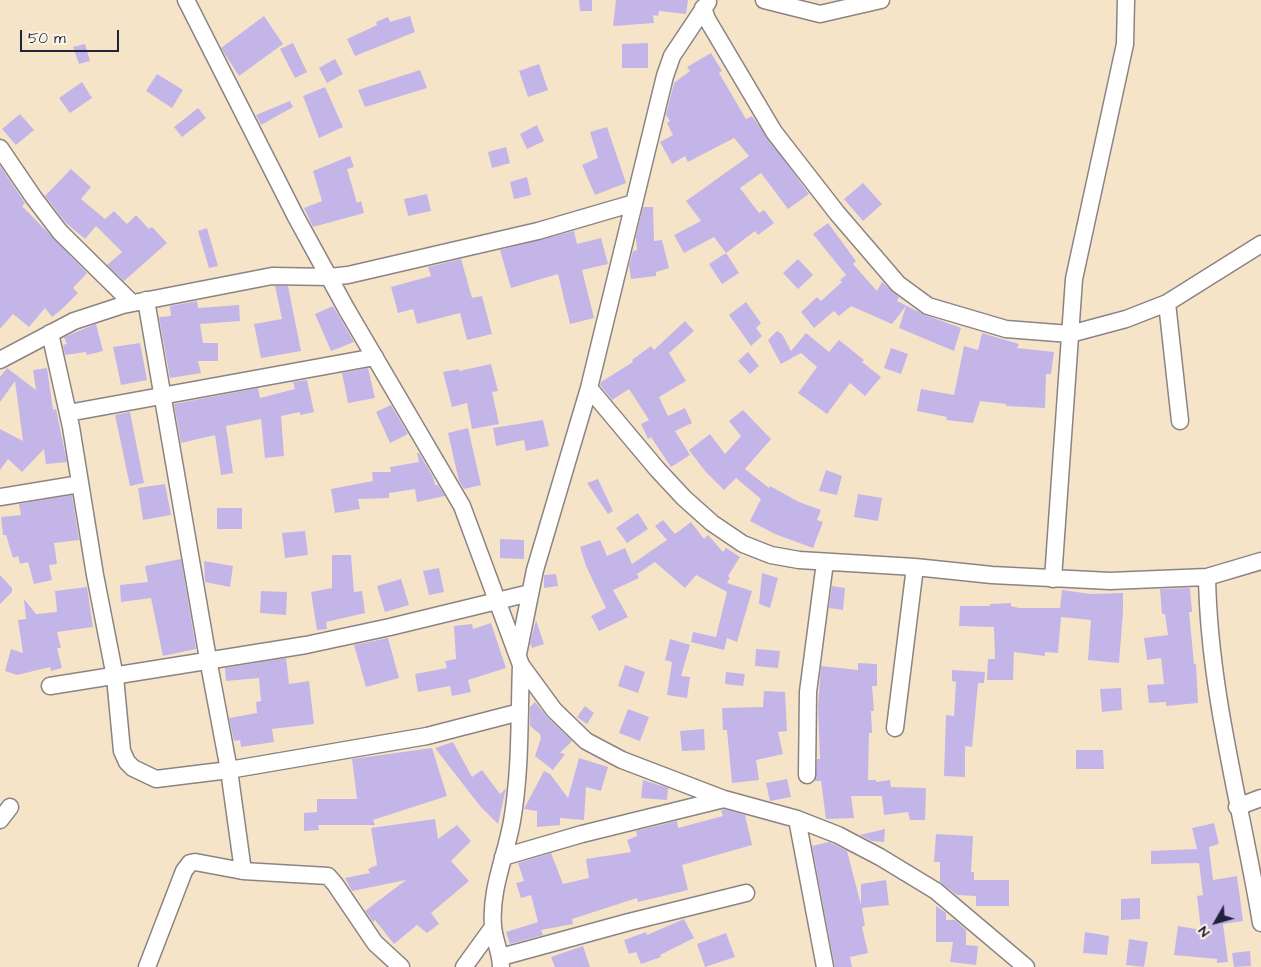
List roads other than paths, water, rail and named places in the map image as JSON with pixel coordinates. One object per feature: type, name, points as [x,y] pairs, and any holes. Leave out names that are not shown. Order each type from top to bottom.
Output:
[{"type":"street","points":[[186,0],[288,202],[329,277],[462,506],[496,602],[520,659],[554,710],[586,740],[622,760],[724,799],[798,819],[838,835],[936,891],[1026,967]]},
{"type":"street","points":[[764,0],[820,14],[880,0]]},
{"type":"street","points":[[1053,579],[1076,260],[1125,44],[1126,0]]},
{"type":"street","points":[[707,4],[707,19],[774,132],[837,213],[898,284],[928,306],[1006,328],[1070,334],[1126,319],[1166,303],[1261,244]]},
{"type":"street","points":[[707,4],[672,56],[668,69],[656,110],[649,146],[590,388],[575,431],[530,593],[520,659],[518,782],[512,823],[497,881],[493,926],[501,962],[629,922],[746,893]]},
{"type":"street","points":[[0,148],[60,232],[139,301],[161,397],[230,770],[243,871]]},
{"type":"street","points":[[0,360],[50,333],[89,315],[139,301],[272,276],[329,277],[403,263],[538,232],[634,203]]},
{"type":"street","points":[[1166,303],[1180,420]]},
{"type":"street","points":[[50,333],[68,413],[115,677],[122,751],[126,762],[156,780],[230,770],[427,736],[520,712]]},
{"type":"street","points":[[68,413],[375,357]]},
{"type":"street","points":[[590,388],[657,469],[684,498],[712,523],[743,544],[771,555],[825,562],[915,566],[1053,579],[1110,581],[1207,577],[1261,561]]},
{"type":"street","points":[[0,497],[80,484]]},
{"type":"street","points":[[807,775],[808,692],[825,562]]},
{"type":"street","points":[[895,728],[915,566]]},
{"type":"street","points":[[1207,577],[1212,648],[1237,807],[1254,880],[1261,923]]},
{"type":"street","points":[[50,686],[115,677],[208,659],[306,645],[530,593]]},
{"type":"street","points":[[1237,807],[1261,798]]},
{"type":"street","points":[[503,857],[582,834],[724,799]]},
{"type":"street","points":[[798,819],[825,967]]},
{"type":"street","points":[[147,967],[187,867],[195,862],[243,871],[328,876],[375,943],[401,967]]},
{"type":"street","points":[[464,967],[493,926]]}]
